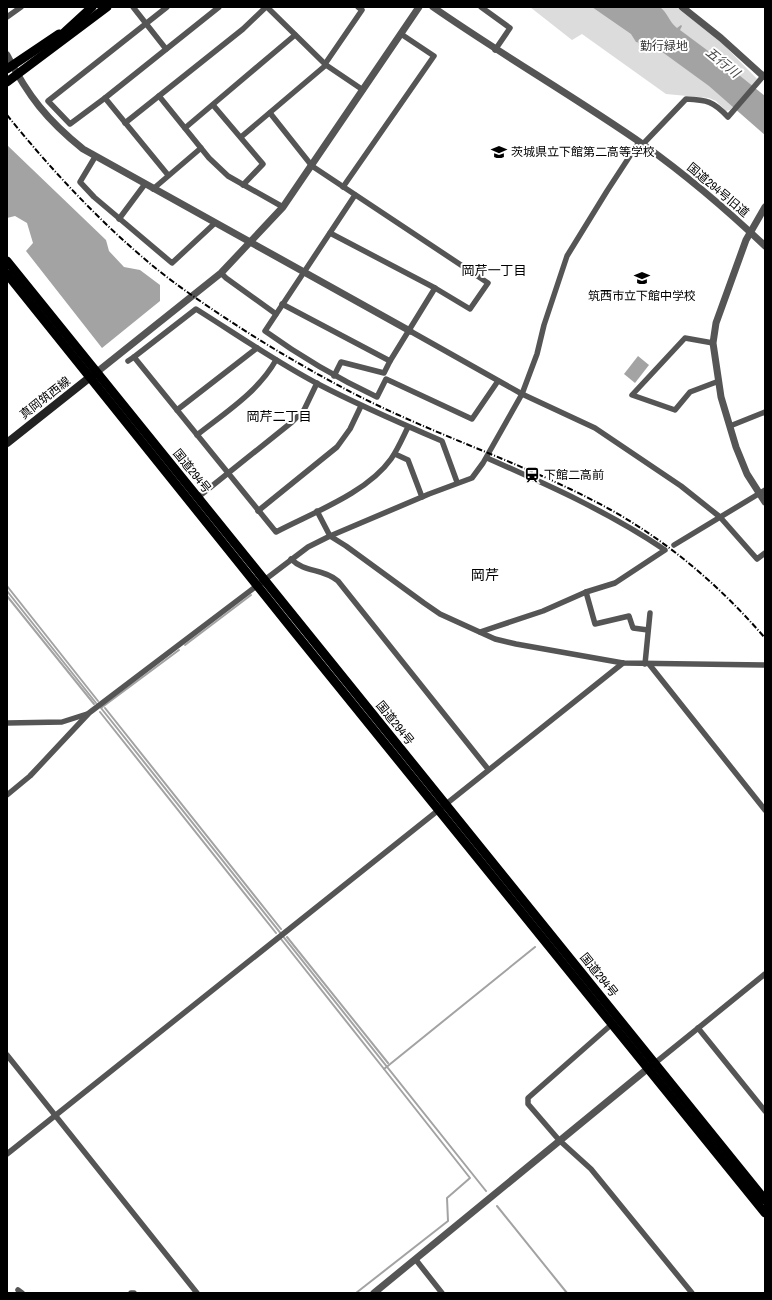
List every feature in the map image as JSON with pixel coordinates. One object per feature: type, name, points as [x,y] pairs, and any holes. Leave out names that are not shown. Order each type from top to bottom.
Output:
[{"type":"highway","points":[[7,69],[22,68],[31,62],[72,29],[92,7]]},
{"type":"highway","points":[[7,82],[22,68],[72,29],[107,7]]},
{"type":"highway","points":[[7,90],[22,68],[72,29]]},
{"type":"highway","name":"国道294号","points":[[7,261],[93,375],[257,586],[442,807],[651,1066],[765,1213]]},
{"type":"highway","name":"国道294号","points":[[7,274],[265,580],[612,1024],[651,1066],[765,1200]]},
{"type":"main road","name":"真岡筑西線","points":[[7,442],[93,375]]},
{"type":"street","points":[[7,17],[21,7]]},
{"type":"street","points":[[133,7],[166,49]]},
{"type":"street","points":[[167,7],[48,101],[70,124],[219,7]]},
{"type":"street","points":[[125,123],[243,29],[267,7],[326,65],[363,90]]},
{"type":"street","points":[[240,137],[326,65],[362,10],[358,7]]},
{"type":"street","points":[[93,375],[200,291],[221,273],[252,242],[283,207],[420,7]]},
{"type":"street","name":"国道294号旧道","points":[[433,7],[495,50],[641,143],[750,232],[716,323],[713,343],[719,382],[730,426],[747,474],[762,492],[765,502]]},
{"type":"street","points":[[481,7],[510,28],[495,50]]},
{"type":"street","points":[[7,795],[30,776],[89,713],[308,547],[330,536],[457,482],[472,478],[486,458],[522,394],[537,354],[544,325],[567,256],[603,197],[641,143],[686,99],[703,100],[713,103],[728,117],[762,77],[721,38],[682,7]]},
{"type":"street","points":[[343,187],[434,56],[401,34]]},
{"type":"street","points":[[185,128],[295,35]]},
{"type":"street","points":[[7,55],[34,102],[46,116],[71,139],[95,156],[252,242],[498,381],[522,394],[595,428],[681,486],[720,517],[757,559],[765,553]]},
{"type":"street","points":[[159,96],[209,158],[228,176],[283,207]]},
{"type":"street","points":[[104,98],[168,175]]},
{"type":"street","points":[[213,105],[263,164],[243,185]]},
{"type":"street","points":[[270,113],[312,166],[488,283],[470,309],[435,288],[330,233]]},
{"type":"street","points":[[153,189],[201,148]]},
{"type":"street","points":[[95,156],[80,182],[94,197],[172,263],[215,223]]},
{"type":"street","points":[[119,219],[145,184]]},
{"type":"street","points":[[355,195],[265,331],[301,356],[334,376],[377,397],[386,379],[384,373],[390,361],[410,331],[435,288]]},
{"type":"street","points":[[765,207],[750,232],[765,246]]},
{"type":"street","points":[[221,273],[276,314]]},
{"type":"street","points":[[282,304],[390,361]]},
{"type":"street","points":[[128,361],[196,309],[276,360],[317,384],[361,406],[442,441],[457,482]]},
{"type":"street","points":[[713,343],[684,338],[632,395],[675,410],[690,392],[719,382]]},
{"type":"street","points":[[177,410],[257,348]]},
{"type":"street","points":[[134,357],[276,532],[365,485],[384,468],[394,454],[408,427]]},
{"type":"street","points":[[197,435],[257,387],[268,374],[276,360]]},
{"type":"street","points":[[334,376],[341,362],[384,373]]},
{"type":"street","points":[[386,379],[472,419],[498,381]]},
{"type":"street","points":[[197,498],[298,416],[310,400],[317,384]]},
{"type":"street","points":[[258,511],[337,447],[350,429],[361,406]]},
{"type":"street","points":[[730,426],[765,412]]},
{"type":"street","points":[[394,454],[408,460],[422,497]]},
{"type":"street","points":[[480,632],[543,611],[586,592],[615,583],[665,550],[639,533],[559,490],[486,458]]},
{"type":"street","points":[[674,544],[762,492]]},
{"type":"street","points":[[317,511],[330,536],[440,614],[480,632],[516,644],[623,663],[718,663],[765,665]]},
{"type":"street","points":[[291,559],[299,567],[330,574],[338,581],[488,769]]},
{"type":"street","points":[[586,592],[595,624],[630,616],[633,628],[648,630]]},
{"type":"street","points":[[650,613],[647,664],[765,810]]},
{"type":"street","points":[[7,1154],[488,769],[623,663]]},
{"type":"street","points":[[7,723],[62,722],[73,720],[89,713]]},
{"type":"street","points":[[374,1293],[416,1260],[559,1140],[765,974]]},
{"type":"street","points":[[612,1024],[528,1098],[528,1104],[559,1140],[591,1169],[692,1293]]},
{"type":"street","points":[[698,1028],[765,1112]]},
{"type":"street","points":[[7,1055],[197,1293]]},
{"type":"street","points":[[416,1260],[442,1293]]},
{"type":"green space","name":"勤行緑地","points":[[530,7],[676,7],[719,40],[757,79],[730,110],[726,111],[716,101],[709,98],[666,94],[582,34],[572,40]]},
{"type":"water","name":"五行川","points":[[592,7],[660,7],[677,28],[681,25],[680,30],[765,96],[765,135],[709,86],[654,46],[636,42],[631,34]]},
{"type":"water","points":[[7,145],[106,240],[109,251],[124,267],[140,270],[160,285],[160,301],[102,348],[26,251],[33,243],[27,223],[15,216],[7,218]]},
{"type":"water","points":[[638,356],[649,365],[635,383],[624,374]]},
{"type":"waterway","points":[[7,586],[98,701]]},
{"type":"waterway","points":[[7,591],[96,703]]},
{"type":"waterway","points":[[185,645],[251,595]]},
{"type":"waterway","points":[[7,596],[94,704]]},
{"type":"waterway","points":[[179,650],[101,708],[486,1191]]},
{"type":"waterway","points":[[105,708],[281,929]]},
{"type":"waterway","points":[[100,712],[276,933]]},
{"type":"waterway","points":[[287,937],[388,1063]]},
{"type":"waterway","points":[[281,939],[384,1069]]},
{"type":"waterway","points":[[356,1293],[448,1221],[447,1198],[470,1178],[384,1069],[535,947]]},
{"type":"waterway","points":[[497,1206],[567,1293]]},
{"type":"railway","points":[[7,115],[46,162],[90,208],[159,271],[203,303],[284,355],[347,390],[412,421],[513,463],[579,493],[633,523],[694,567],[731,601],[765,638]]},
{"type":"place","name":"茨城県立下館第二高等学校","points":[[499,152]]},
{"type":"place","name":"筑西市立下館中学校","points":[[642,278]]},
{"type":"place","name":"下館二高前","points":[[532,475]]},
{"type":"district","name":"岡芹一丁目","points":[[494,270]]},
{"type":"district","name":"岡芹二丁目","points":[[279,416]]},
{"type":"district","name":"岡芹","points":[[485,575]]}]
